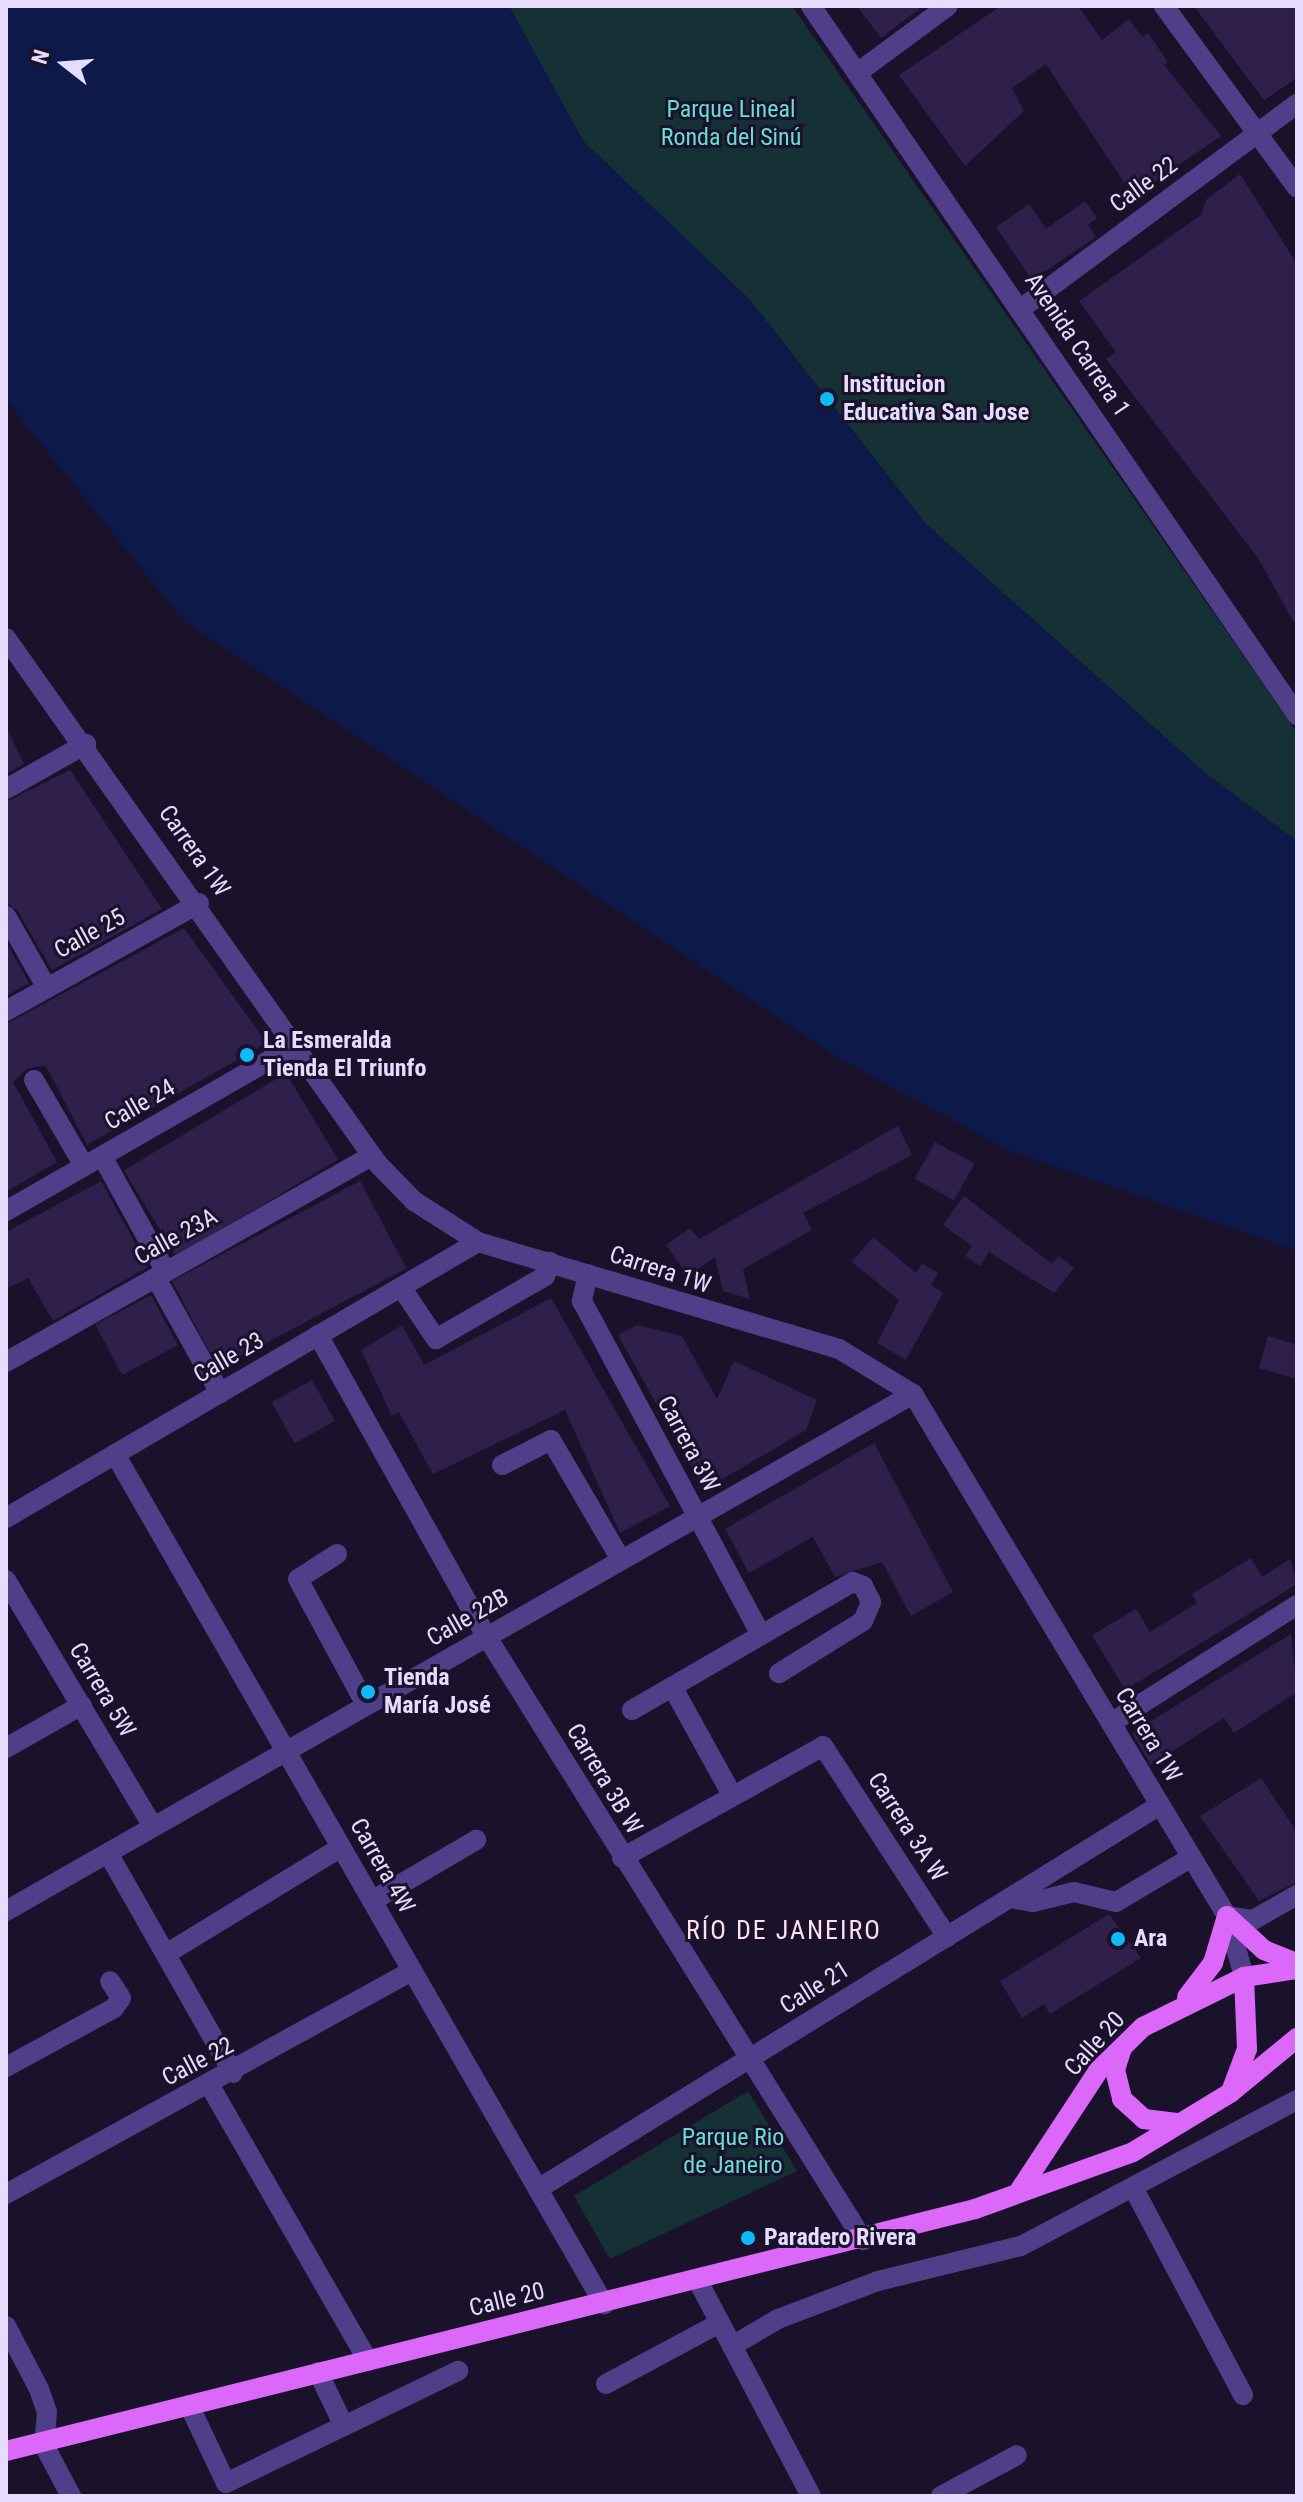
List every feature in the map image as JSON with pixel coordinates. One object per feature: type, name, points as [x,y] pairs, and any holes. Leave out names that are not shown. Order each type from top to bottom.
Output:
[{"type":"main road","points":[[1183,2001],[1213,1963],[1227,1916],[1264,1950],[1297,1966]]},
{"type":"main road","name":"Calle 20","points":[[1018,2193],[1125,2042],[1183,2001],[1244,1977],[1297,1966]]},
{"type":"main road","points":[[1230,2093],[1247,2049],[1244,1977]]},
{"type":"main road","name":"Calle 20","points":[[6,2451],[44,2445],[318,2372],[863,2240],[1018,2193],[1133,2152],[1230,2093],[1297,2038]]},
{"type":"main road","points":[[1125,2042],[1117,2085],[1132,2111],[1158,2124],[1187,2121]]},
{"type":"street","name":"Avenida Carrera 1","points":[[811,6],[860,71],[1022,308],[1290,688],[1297,715]]},
{"type":"street","points":[[860,71],[948,6]]},
{"type":"street","points":[[1164,6],[1297,188]]},
{"type":"street","name":"Calle 22","points":[[1022,308],[1297,104]]},
{"type":"street","name":"Carrera 1W","points":[[6,638],[86,744],[299,1043],[372,1156],[414,1201],[478,1242],[839,1349],[913,1394],[1227,1916],[1244,1977]]},
{"type":"street","points":[[6,789],[86,744]]},
{"type":"street","name":"Calle 25","points":[[6,1011],[199,903]]},
{"type":"street","points":[[6,916],[47,988]]},
{"type":"street","name":"Calle 24","points":[[6,1211],[299,1043]]},
{"type":"street","points":[[34,1080],[93,1161],[161,1275],[220,1393]]},
{"type":"street","name":"Calle 23A","points":[[6,1362],[372,1156]]},
{"type":"street","name":"Calle 23","points":[[6,1518],[478,1242]]},
{"type":"street","points":[[401,1287],[436,1339],[545,1276],[550,1262]]},
{"type":"street","name":"Carrera 3W","points":[[588,1274],[582,1301],[761,1635]]},
{"type":"street","name":"Carrera 3B W","points":[[318,1335],[487,1637],[863,2240]]},
{"type":"street","name":"Calle 22B","points":[[6,1911],[913,1394]]},
{"type":"street","points":[[502,1465],[551,1440],[621,1560]]},
{"type":"street","name":"Carrera 4W","points":[[115,1454],[604,2304]]},
{"type":"street","points":[[337,1554],[298,1579],[366,1705]]},
{"type":"street","name":"Carrera 5W","points":[[6,1580],[153,1827]]},
{"type":"street","points":[[632,1710],[853,1582],[871,1602],[863,1621],[779,1673]]},
{"type":"street","points":[[1111,1723],[1297,1605]]},
{"type":"street","points":[[622,1858],[732,1795],[673,1688]]},
{"type":"street","points":[[6,1748],[82,1705]]},
{"type":"street","name":"Carrera 3A W","points":[[732,1795],[823,1746],[947,1937]]},
{"type":"street","name":"Calle 21","points":[[538,2189],[1160,1805]]},
{"type":"street","points":[[372,1901],[476,1840]]},
{"type":"street","points":[[166,1954],[341,1847]]},
{"type":"street","points":[[108,1853],[233,2073]]},
{"type":"street","points":[[1010,1898],[1033,1902],[1074,1892],[1116,1902],[1192,1857]]},
{"type":"street","points":[[1227,1916],[1253,1920],[1297,1895]]},
{"type":"street","name":"Calle 22","points":[[6,2194],[210,2086],[412,1971]]},
{"type":"street","points":[[6,2067],[114,2008],[121,1998],[110,1981]]},
{"type":"street","points":[[210,2086],[368,2361]]},
{"type":"street","points":[[732,2346],[778,2319],[878,2281],[1021,2246],[1135,2191],[1297,2100]]},
{"type":"street","points":[[1135,2191],[1243,2395]]},
{"type":"street","points":[[697,2279],[811,2496]]},
{"type":"street","points":[[606,2384],[720,2323]]},
{"type":"street","points":[[6,2326],[47,2412],[44,2445],[71,2496]]},
{"type":"street","points":[[189,2405],[226,2483],[458,2371]]},
{"type":"street","points":[[318,2372],[344,2426]]},
{"type":"street","points":[[941,2496],[1017,2455]]},
{"type":"green space","name":"Parque Lineal Ronda del Sinú","points":[[509,6],[792,6],[1297,733],[1297,841],[1204,772],[926,524],[749,299],[583,141]]},
{"type":"green space","name":"Parque Rio de Janeiro","points":[[748,2091],[797,2171],[610,2259],[574,2196]]},
{"type":"shaded area","points":[[6,6],[509,6],[583,141],[749,299],[926,524],[1204,772],[1297,841],[1297,1251],[1008,1150],[838,1058],[183,620],[6,400]]},
{"type":"building","points":[[857,6],[923,6],[881,38]]},
{"type":"building","points":[[1001,6],[1078,6],[1102,40],[1129,19],[1142,37],[1148,33],[1168,62],[1164,65],[1221,136],[1133,196],[1046,64],[1012,88],[1024,111],[965,166],[899,75]]},
{"type":"building","points":[[1194,6],[1297,6],[1297,78],[1264,100]]},
{"type":"building","points":[[1240,174],[1297,264],[1297,628],[1258,558],[1106,359],[1116,352],[1079,301],[1201,215],[1206,200]]},
{"type":"building","points":[[1085,201],[1097,218],[1088,225],[1096,237],[1032,280],[996,227],[1029,204],[1046,229]]},
{"type":"building","points":[[6,726],[24,764],[6,774]]},
{"type":"building","points":[[70,770],[162,909],[52,970],[17,910],[6,903],[6,802]]},
{"type":"building","points":[[184,928],[267,1043],[87,1145],[46,1066],[28,1068],[13,1082],[57,1162],[6,1192],[6,1024]]},
{"type":"building","points":[[6,942],[29,983],[6,996]]},
{"type":"building","points":[[286,1073],[338,1160],[176,1257],[124,1170]]},
{"type":"building","points":[[898,1126],[912,1155],[803,1213],[812,1230],[743,1269],[750,1299],[723,1291],[715,1257],[688,1276],[666,1245],[690,1228],[699,1239]]},
{"type":"building","points":[[935,1142],[974,1164],[954,1201],[915,1179]]},
{"type":"building","points":[[101,1181],[148,1267],[53,1321],[28,1278],[6,1289],[6,1232]]},
{"type":"building","points":[[360,1181],[406,1268],[218,1368],[172,1281]]},
{"type":"building","points":[[964,1196],[1052,1264],[1059,1256],[1074,1268],[1054,1293],[989,1252],[980,1266],[965,1256],[972,1246],[943,1225]]},
{"type":"building","points":[[873,1237],[916,1273],[922,1263],[938,1273],[931,1285],[943,1293],[906,1360],[877,1343],[899,1300],[852,1262]]},
{"type":"building","points":[[151,1295],[178,1345],[122,1375],[95,1325]]},
{"type":"building","points":[[551,1298],[670,1506],[620,1533],[565,1410],[433,1474],[399,1412],[392,1416],[361,1350],[402,1325],[424,1365]]},
{"type":"building","points":[[637,1325],[682,1336],[717,1399],[734,1361],[817,1400],[806,1430],[704,1490],[618,1335]]},
{"type":"building","points":[[1268,1336],[1297,1345],[1297,1379],[1259,1368]]},
{"type":"building","points":[[312,1380],[335,1421],[295,1443],[272,1402]]},
{"type":"building","points":[[874,1443],[953,1592],[911,1616],[882,1562],[835,1577],[813,1537],[749,1573],[725,1529]]},
{"type":"building","points":[[1251,1558],[1262,1577],[1290,1559],[1297,1584],[1125,1690],[1092,1635],[1136,1609],[1150,1632],[1197,1603],[1192,1594]]},
{"type":"building","points":[[1291,1634],[1297,1692],[1234,1733],[1224,1718],[1151,1765],[1132,1733]]},
{"type":"building","points":[[1261,1778],[1297,1832],[1297,1882],[1259,1901],[1200,1816]]},
{"type":"building","points":[[1109,1914],[1141,1958],[1050,2014],[1044,2004],[1022,2018],[1000,1981]]},
{"type":"place","name":"Institucion Educativa San Jose","points":[[827,399]]},
{"type":"place","name":"La Esmeralda Tienda El Triunfo","points":[[247,1055]]},
{"type":"place","name":"Tienda María José","points":[[368,1692]]},
{"type":"place","name":"Ara","points":[[1118,1939]]},
{"type":"place","name":"Paradero Rivera","points":[[748,2238]]},
{"type":"district","name":"RÍO DE JANEIRO","points":[[784,1931]]}]
